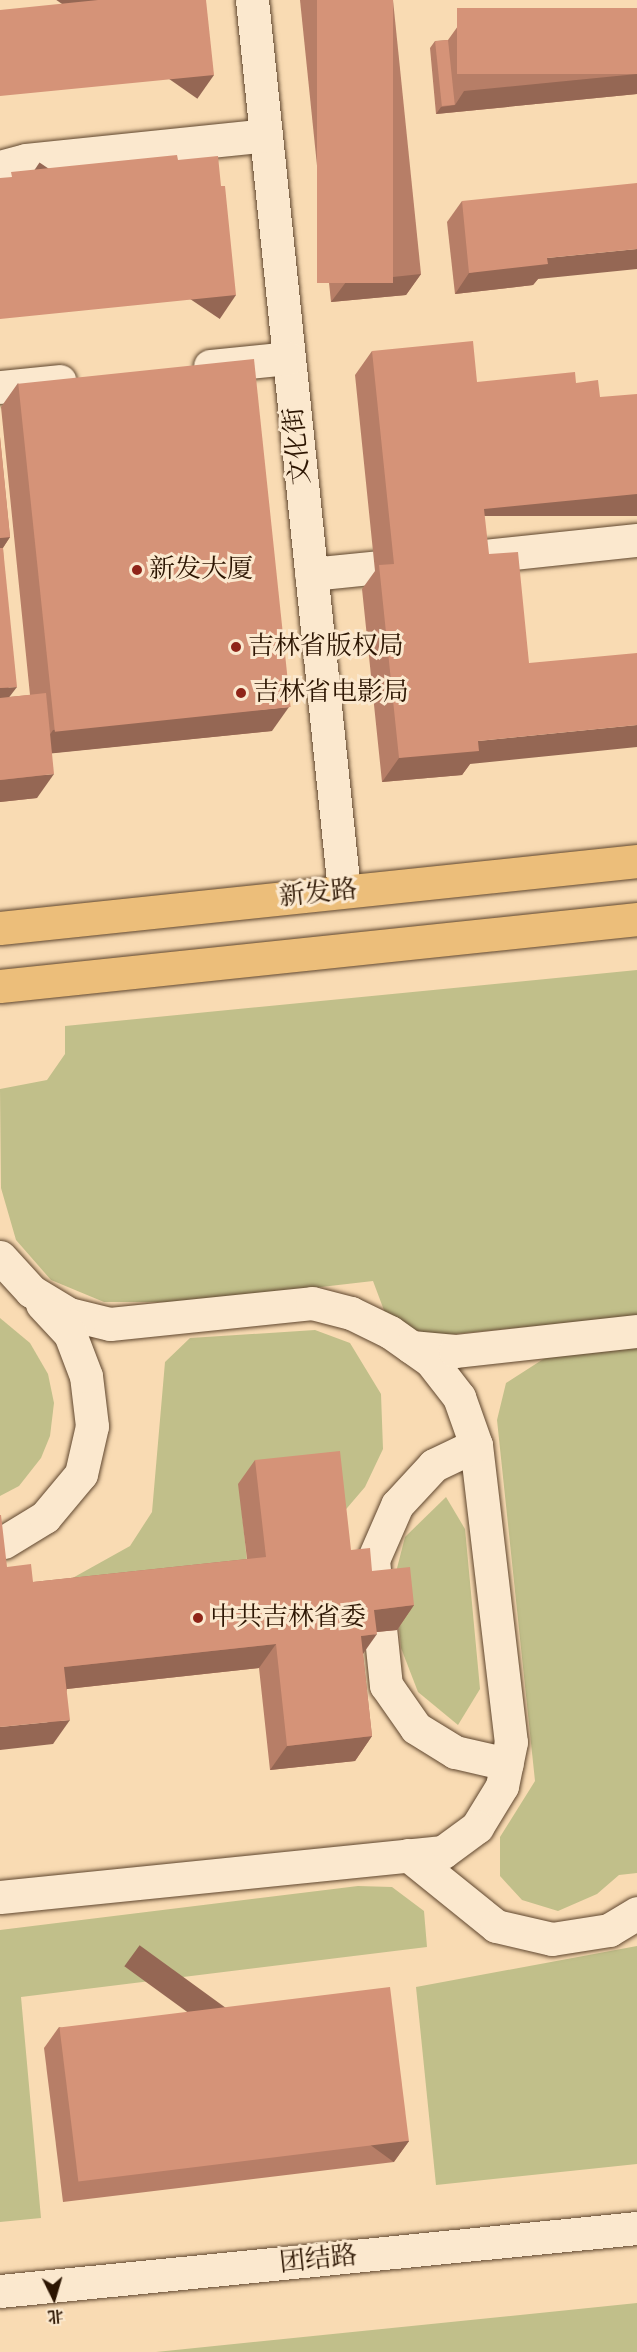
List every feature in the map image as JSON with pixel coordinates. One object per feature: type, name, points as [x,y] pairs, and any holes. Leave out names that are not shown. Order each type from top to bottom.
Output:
[{"type":"main road","name":"新发路","points":[[0,928],[637,861]]},
{"type":"main road","points":[[0,986],[637,920]]},
{"type":"street","name":"文化街","points":[[252,0],[344,891]]},
{"type":"street","points":[[0,167],[26,160],[266,135]]},
{"type":"street","points":[[185,368],[289,358]]},
{"type":"street","points":[[0,387],[92,378]]},
{"type":"street","points":[[311,574],[637,540]]},
{"type":"street","points":[[0,1257],[70,1334],[86,1376],[92,1426],[81,1474],[45,1517],[4,1542]]},
{"type":"street","points":[[0,1280],[31,1292],[69,1314],[110,1324],[312,1303],[351,1313],[431,1361],[459,1397],[476,1445],[511,1742],[502,1786],[477,1827],[443,1852],[0,1897]]},
{"type":"street","points":[[411,1347],[455,1351],[637,1331]]},
{"type":"street","points":[[476,1445],[434,1465],[397,1505],[373,1560],[386,1685],[416,1728],[455,1752],[507,1764]]},
{"type":"street","points":[[408,1855],[496,1926],[552,1940],[609,1930],[637,1913]]},
{"type":"street","name":"团结路","points":[[0,2291],[637,2228]]},
{"type":"shaded area","points":[[637,970],[637,1316],[434,1336],[388,1321],[373,1281],[191,1302],[104,1302],[51,1280],[16,1240],[1,1188],[0,1089],[47,1080],[65,1054],[65,1026]]},
{"type":"shaded area","points":[[0,1318],[30,1343],[48,1374],[54,1403],[50,1436],[41,1458],[19,1486],[0,1496]]},
{"type":"shaded area","points":[[315,1330],[350,1343],[381,1394],[383,1449],[365,1487],[330,1528],[239,1484],[249,1581],[69,1580],[130,1546],[152,1512],[165,1362],[190,1338]]},
{"type":"shaded area","points":[[637,1348],[637,1873],[619,1875],[597,1894],[558,1911],[522,1900],[500,1876],[500,1837],[535,1781],[497,1420],[506,1383],[545,1358]]},
{"type":"shaded area","points":[[446,1497],[465,1529],[480,1689],[458,1725],[418,1692],[401,1648],[395,1576],[405,1537]]},
{"type":"shaded area","points":[[358,1886],[392,1887],[424,1911],[427,1947],[21,1997],[41,2218],[0,2222],[0,1930]]},
{"type":"shaded area","points":[[637,1946],[637,2164],[436,2185],[416,1987]]},
{"type":"shaded area","points":[[637,2303],[637,2352],[156,2352]]},
{"type":"building","points":[[98,0],[206,0],[214,75],[0,96],[0,10]]},
{"type":"building","points":[[317,0],[393,0],[393,283],[317,283]]},
{"type":"building","points":[[457,8],[637,8],[637,74],[457,74]]},
{"type":"building","points":[[448,40],[455,105],[442,106],[435,41]]},
{"type":"building","points":[[177,155],[178,160],[218,156],[221,186],[225,186],[236,295],[0,319],[0,178],[12,177],[11,172]]},
{"type":"building","points":[[637,183],[637,249],[547,258],[548,264],[469,273],[462,201]]},
{"type":"building","points":[[473,341],[477,382],[575,372],[576,383],[598,380],[600,397],[637,394],[637,494],[484,509],[489,554],[518,552],[529,663],[637,653],[637,725],[478,741],[479,751],[399,758],[379,565],[394,564],[372,351]]},
{"type":"building","name":"新发大厦","points":[[254,359],[291,707],[55,732],[18,384]]},
{"type":"building","points":[[0,437],[10,537],[0,538]]},
{"type":"building","points":[[0,548],[3,548],[17,687],[0,688]]},
{"type":"building","points":[[46,693],[54,774],[0,780],[0,698]]},
{"type":"building","name":"中共吉林省委","points":[[340,1451],[351,1550],[370,1548],[372,1571],[410,1567],[414,1605],[374,1610],[377,1634],[361,1636],[372,1736],[287,1746],[276,1644],[64,1667],[70,1720],[0,1727],[0,1515],[7,1567],[31,1564],[33,1582],[266,1557],[255,1460]]},
{"type":"building","points":[[390,1987],[409,2141],[78,2181],[59,2028]]},
{"type":"place","name":"新发大厦","points":[[137,570]]},
{"type":"place","name":"吉林省版权局","points":[[236,647]]},
{"type":"place","name":"吉林省电影局","points":[[241,693]]},
{"type":"place","name":"中共吉林省委","points":[[198,1618]]}]
